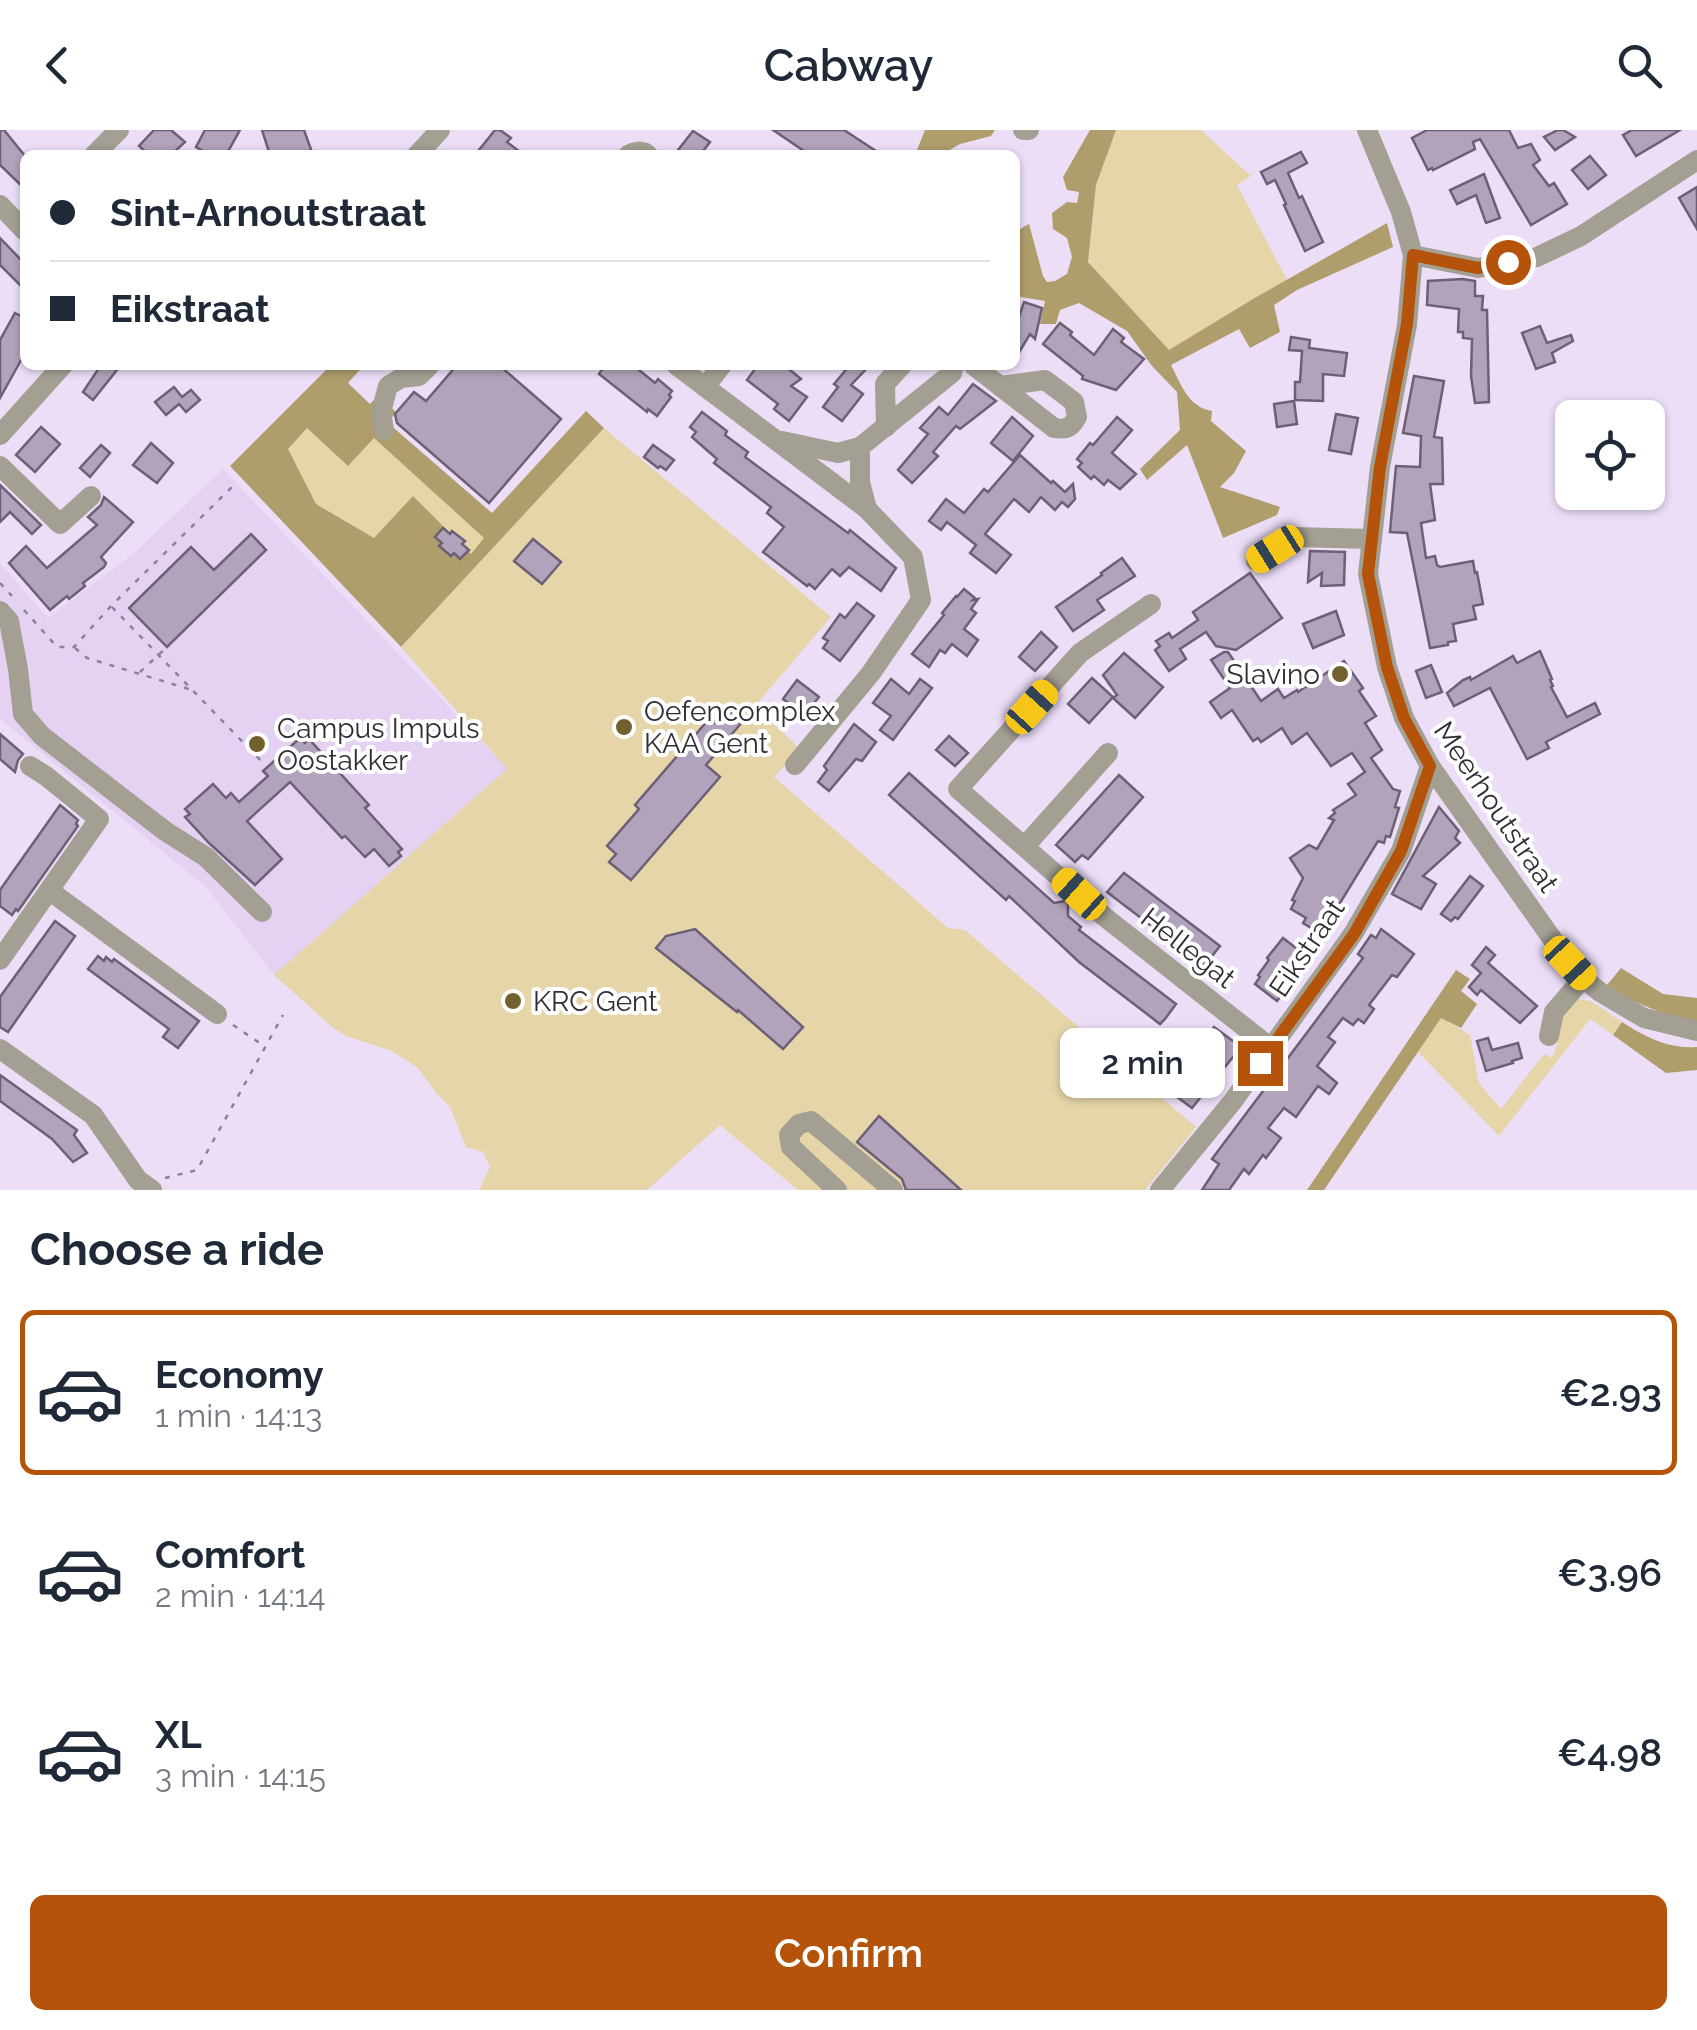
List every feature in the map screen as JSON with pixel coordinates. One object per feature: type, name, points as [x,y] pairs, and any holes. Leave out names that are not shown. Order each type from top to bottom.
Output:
[{"type":"street","points":[[99,150],[120,130]]},
{"type":"street","points":[[422,150],[440,130]]},
{"type":"street","name":"Meerhoutstraat","points":[[1367,130],[1401,212],[1413,255],[1407,324],[1380,467],[1368,574],[1387,667],[1404,718],[1430,766],[1584,978],[1644,1018],[1697,1030]]},
{"type":"street","points":[[1413,255],[1478,268],[1537,257],[1581,236],[1697,160]]},
{"type":"street","points":[[0,205],[20,224]]},
{"type":"street","points":[[0,435],[58,370]]},
{"type":"street","points":[[384,430],[381,412],[388,386],[401,378],[419,376],[425,370]]},
{"type":"street","points":[[683,370],[867,508],[913,557],[921,600],[871,673],[795,764]]},
{"type":"street","points":[[704,386],[718,370]]},
{"type":"street","points":[[886,427],[886,384],[898,370]]},
{"type":"street","points":[[775,440],[838,453],[860,447],[953,370]]},
{"type":"street","points":[[980,370],[1001,386]]},
{"type":"street","points":[[860,447],[860,482],[867,508]]},
{"type":"street","points":[[0,466],[60,524],[91,496]]},
{"type":"street","points":[[1256,561],[1294,537],[1372,539]]},
{"type":"street","points":[[6,604],[24,714],[42,736],[165,831],[206,857],[262,912]]},
{"type":"street","name":"Hellegat","points":[[1151,604],[1080,653],[958,789],[1106,918],[1271,1048]]},
{"type":"street","points":[[1025,846],[1108,753]]},
{"type":"street","points":[[0,960],[99,819],[30,766]]},
{"type":"street","name":"Eikstraat","points":[[1160,1190],[1233,1101],[1354,934],[1401,851],[1430,766]]},
{"type":"street","points":[[50,892],[216,1014]]},
{"type":"street","points":[[1549,1036],[1554,1012],[1584,978]]},
{"type":"street","points":[[0,1048],[92,1115],[138,1180],[155,1186]]},
{"type":"street","points":[[837,1190],[791,1148],[789,1135],[799,1124],[812,1121],[893,1190]]},
{"type":"path","points":[[74,648],[110,606],[233,486]]},
{"type":"path","points":[[0,583],[6,604]]},
{"type":"path","points":[[110,606],[265,765]]},
{"type":"path","points":[[23,609],[57,647],[74,648],[88,658],[192,690]]},
{"type":"path","points":[[138,673],[166,648]]},
{"type":"path","points":[[216,1014],[265,1047]]},
{"type":"path","points":[[155,1186],[169,1175],[197,1170],[283,1015]]},
{"type":"shaded area","points":[[925,130],[995,130],[991,136],[950,150],[917,150]]},
{"type":"shaded area","points":[[1090,130],[1116,130],[1096,185],[1088,262],[1169,350],[1387,223],[1393,247],[1297,290],[1274,305],[1280,332],[1250,348],[1239,329],[1171,365],[1191,400],[1212,411],[1211,421],[1246,451],[1234,473],[1220,487],[1280,507],[1277,515],[1223,538],[1187,445],[1147,480],[1140,469],[1180,430],[1177,392],[1127,331],[1079,303],[1060,310],[1056,324],[1040,324],[1045,301],[1020,297],[1020,229],[1029,224],[1047,282],[1067,274],[1072,257],[1067,238],[1053,229],[1052,213],[1067,202],[1077,203],[1079,192],[1067,190],[1063,177]]},
{"type":"shaded area","points":[[1116,130],[1201,130],[1251,176],[1237,185],[1287,280],[1169,351],[1088,262],[1096,185]]},
{"type":"shaded area","points":[[326,370],[360,370],[348,383],[370,404],[378,396],[396,412],[388,423],[492,513],[586,411],[604,428],[401,647],[230,466]],"holes":[[[307,428],[348,466],[374,438],[484,538],[471,554],[413,496],[374,538],[316,504],[288,449]]]},
{"type":"shaded area","points":[[307,428],[374,437],[485,538],[471,554],[374,538],[316,504],[287,449]]},
{"type":"shaded area","points":[[604,428],[831,617],[755,706],[800,749],[774,777],[948,928],[965,930],[1196,1127],[1145,1190],[798,1190],[720,1125],[647,1190],[479,1190],[490,1167],[483,1152],[466,1147],[450,1107],[417,1067],[392,1051],[346,1036],[332,1027],[274,975],[507,769],[401,647]]},
{"type":"shaded area","name":"Campus Impuls Oostakker","points":[[223,469],[508,769],[274,975],[206,887],[0,719],[0,563],[48,618],[134,553]]},
{"type":"shaded area","points":[[1621,968],[1663,994],[1697,998],[1697,1023],[1650,1008],[1607,985]]},
{"type":"shaded area","points":[[1456,970],[1470,979],[1461,991],[1477,1004],[1461,1028],[1441,1018],[1324,1190],[1307,1190]]},
{"type":"shaded area","points":[[1578,999],[1591,1001],[1622,1022],[1613,1035],[1590,1019],[1499,1136],[1417,1051],[1441,1017],[1470,1035],[1479,1083],[1501,1109],[1544,1054],[1552,1058],[1558,1043],[1560,1015]]},
{"type":"shaded area","points":[[1622,1022],[1658,1041],[1697,1047],[1697,1070],[1666,1073],[1613,1035]]},
{"type":"building","points":[[0,130],[4,130],[20,150],[20,184],[0,165]]},
{"type":"building","points":[[154,130],[171,130],[185,142],[176,150],[143,150],[139,146]]},
{"type":"building","points":[[205,130],[240,130],[229,150],[196,147]]},
{"type":"building","points":[[262,130],[304,130],[311,150],[268,150]]},
{"type":"building","points":[[495,130],[500,130],[511,138],[507,142],[517,150],[479,150]]},
{"type":"building","points":[[773,130],[844,130],[874,150],[803,150]]},
{"type":"building","points":[[1427,130],[1509,130],[1518,148],[1531,144],[1540,160],[1533,165],[1549,186],[1554,183],[1567,204],[1531,225],[1480,139],[1473,142],[1475,149],[1428,170],[1412,138]]},
{"type":"building","points":[[1558,130],[1575,137],[1555,150],[1544,137]]},
{"type":"building","points":[[1632,130],[1680,130],[1636,156],[1623,135]]},
{"type":"building","points":[[693,131],[710,142],[704,150],[678,150]]},
{"type":"building","points":[[1301,152],[1307,163],[1288,173],[1323,242],[1305,251],[1275,180],[1267,184],[1261,172]]},
{"type":"building","points":[[1590,156],[1606,175],[1588,189],[1572,170]]},
{"type":"building","points":[[1484,174],[1500,218],[1486,223],[1476,195],[1457,204],[1450,190]]},
{"type":"building","points":[[1697,187],[1697,229],[1679,198]]},
{"type":"building","points":[[0,238],[20,259],[20,285],[0,265]]},
{"type":"building","points":[[1428,281],[1475,281],[1475,296],[1483,296],[1482,310],[1487,310],[1489,402],[1475,403],[1472,339],[1463,338],[1463,332],[1458,332],[1459,309],[1427,305]]},
{"type":"building","points":[[1024,302],[1042,308],[1035,339],[1030,334],[1020,351],[1020,314]]},
{"type":"building","points":[[15,313],[20,316],[20,362],[0,398],[0,340]]},
{"type":"building","points":[[1060,323],[1094,355],[1113,329],[1124,338],[1121,342],[1144,359],[1116,390],[1082,379],[1043,344]]},
{"type":"building","points":[[1540,326],[1547,343],[1571,335],[1573,341],[1552,353],[1555,362],[1536,369],[1522,333]]},
{"type":"building","points":[[1291,337],[1310,340],[1309,348],[1347,353],[1344,376],[1323,374],[1323,401],[1295,400],[1302,351],[1289,350]]},
{"type":"building","points":[[98,370],[117,370],[93,400],[83,392]]},
{"type":"building","points":[[453,370],[505,370],[561,419],[489,503],[397,423],[395,414],[414,392],[426,401]]},
{"type":"building","points":[[602,370],[639,370],[655,383],[658,379],[672,391],[671,397],[657,416],[599,374]]},
{"type":"building","points":[[754,370],[790,370],[801,379],[791,386],[807,397],[789,421],[774,409],[778,404],[747,380]]},
{"type":"building","points":[[846,370],[865,370],[851,385],[863,394],[842,421],[823,407],[838,387],[834,384]]},
{"type":"building","points":[[1414,376],[1444,381],[1434,437],[1442,438],[1443,484],[1430,484],[1435,520],[1421,523],[1426,558],[1435,556],[1440,567],[1473,561],[1483,604],[1473,606],[1476,619],[1453,624],[1456,641],[1430,648],[1407,533],[1390,532],[1396,466],[1420,467],[1421,436],[1403,433]]},
{"type":"building","points":[[973,384],[996,401],[960,429],[956,426],[933,452],[938,456],[912,483],[898,470],[928,434],[920,428],[939,407],[948,415]]},
{"type":"building","points":[[174,387],[182,397],[191,390],[200,400],[186,412],[179,404],[166,415],[155,402]]},
{"type":"building","points":[[1294,401],[1297,424],[1277,427],[1274,404]]},
{"type":"building","points":[[702,412],[748,452],[745,457],[848,533],[850,530],[896,568],[881,591],[849,567],[840,576],[832,569],[815,589],[763,552],[784,527],[767,513],[771,507],[714,463],[717,459],[692,437],[696,432],[690,427]]},
{"type":"building","points":[[1336,414],[1358,418],[1351,454],[1329,450]]},
{"type":"building","points":[[1012,417],[1033,436],[1013,461],[991,443]]},
{"type":"building","points":[[1117,417],[1132,430],[1112,453],[1136,474],[1120,489],[1108,480],[1104,485],[1094,476],[1091,479],[1078,467],[1082,463],[1077,459]]},
{"type":"building","points":[[41,427],[60,444],[35,472],[16,455]]},
{"type":"building","points":[[151,443],[173,463],[157,483],[133,465]]},
{"type":"building","points":[[101,445],[110,453],[90,477],[80,468]]},
{"type":"building","points":[[653,445],[674,460],[666,470],[644,457]]},
{"type":"building","points":[[1020,455],[1065,492],[1073,484],[1075,499],[1068,507],[1062,502],[1055,510],[1041,497],[1029,512],[1014,499],[985,534],[1011,555],[996,573],[970,553],[976,545],[947,522],[941,530],[929,521],[946,499],[964,513]]},
{"type":"building","points":[[0,485],[41,525],[32,534],[10,512],[0,522]]},
{"type":"building","points":[[104,497],[133,522],[101,557],[106,563],[104,567],[69,599],[67,596],[50,610],[9,563],[26,546],[47,568],[97,525],[88,517]]},
{"type":"building","points":[[443,528],[465,541],[462,544],[469,550],[460,559],[439,546],[442,543],[435,537]]},
{"type":"building","points":[[251,534],[266,550],[167,647],[129,608],[191,547],[214,570]]},
{"type":"building","points":[[533,539],[561,562],[542,584],[514,561]]},
{"type":"building","points":[[1310,551],[1345,552],[1344,585],[1321,586],[1322,573],[1308,582]]},
{"type":"building","points":[[1122,558],[1135,576],[1097,600],[1104,610],[1073,631],[1056,607]]},
{"type":"building","points":[[1250,573],[1282,618],[1236,650],[1216,646],[1206,632],[1180,649],[1186,659],[1169,671],[1155,650],[1160,646],[1156,641],[1169,633],[1172,638],[1198,620],[1193,612]]},
{"type":"building","points":[[964,589],[973,600],[978,599],[971,609],[976,613],[964,629],[978,640],[967,656],[952,644],[945,653],[940,650],[929,667],[912,654]]},
{"type":"building","points":[[857,603],[874,616],[840,661],[823,648],[828,641],[823,638],[840,614],[845,618]]},
{"type":"building","points":[[1336,611],[1344,635],[1313,648],[1303,624]]},
{"type":"building","points":[[1041,632],[1057,647],[1035,671],[1019,657]]},
{"type":"building","points":[[1540,651],[1552,679],[1551,687],[1567,717],[1595,703],[1600,714],[1546,742],[1549,748],[1527,759],[1490,688],[1454,706],[1447,693],[1463,680],[1471,680],[1513,656],[1517,663]]},
{"type":"building","points":[[1228,652],[1261,701],[1278,689],[1284,698],[1298,692],[1344,661],[1376,716],[1365,723],[1382,750],[1371,758],[1393,789],[1400,791],[1395,807],[1399,808],[1390,837],[1386,836],[1384,843],[1378,841],[1321,934],[1303,923],[1306,918],[1291,909],[1303,878],[1290,858],[1309,845],[1317,849],[1334,820],[1329,818],[1335,813],[1333,810],[1356,795],[1348,784],[1365,772],[1352,753],[1331,766],[1307,733],[1292,744],[1282,728],[1261,742],[1258,738],[1253,741],[1232,710],[1221,718],[1210,702],[1230,688],[1211,660]]},
{"type":"building","points":[[1124,653],[1163,687],[1135,718],[1113,698],[1117,695],[1103,675]]},
{"type":"building","points":[[1431,665],[1442,692],[1426,698],[1416,671]]},
{"type":"building","points":[[1092,678],[1113,697],[1089,723],[1068,704]]},
{"type":"building","points":[[891,679],[909,694],[920,679],[932,688],[893,740],[880,730],[891,716],[873,703]]},
{"type":"building","points":[[797,680],[819,697],[804,715],[783,699]]},
{"type":"building","points":[[727,707],[743,721],[706,765],[720,777],[631,880],[609,862],[616,854],[607,846],[639,809],[635,805],[709,719],[714,723]]},
{"type":"building","points":[[854,724],[876,742],[862,761],[856,759],[829,791],[818,782],[827,770],[824,766]]},
{"type":"building","points":[[0,734],[23,754],[15,772],[0,759]]},
{"type":"building","points":[[949,736],[968,753],[955,766],[936,750]]},
{"type":"building","points":[[300,738],[305,743],[309,739],[369,805],[365,808],[402,849],[398,852],[401,856],[389,866],[374,849],[365,857],[345,836],[342,838],[290,782],[247,821],[282,859],[255,885],[185,817],[190,814],[185,809],[213,784],[226,798],[231,793],[239,802],[268,776],[263,771]]},
{"type":"building","points":[[909,773],[1054,903],[1068,903],[1068,916],[1081,927],[1079,930],[1176,1004],[1165,1019],[1160,1024],[1079,962],[1009,896],[1006,900],[889,795]]},
{"type":"building","points":[[1119,775],[1143,797],[1088,859],[1082,855],[1075,862],[1056,845]]},
{"type":"building","points":[[60,805],[78,820],[78,826],[12,915],[0,906],[0,890]]},
{"type":"building","points":[[1439,807],[1459,831],[1455,838],[1460,843],[1423,876],[1436,884],[1421,909],[1392,894]]},
{"type":"building","points":[[1124,873],[1220,946],[1204,966],[1107,892]]},
{"type":"building","points":[[1470,876],[1483,886],[1458,919],[1451,921],[1441,914]]},
{"type":"building","points":[[55,921],[75,936],[8,1032],[0,1027],[0,997]]},
{"type":"building","points":[[695,929],[803,1027],[783,1049],[656,948],[666,936]]},
{"type":"building","points":[[1381,929],[1414,954],[1369,1005],[1374,1009],[1364,1023],[1358,1019],[1353,1025],[1343,1018],[1328,1037],[1335,1042],[1317,1066],[1337,1083],[1329,1094],[1318,1086],[1296,1117],[1284,1108],[1268,1128],[1281,1138],[1249,1174],[1244,1169],[1229,1190],[1202,1190],[1219,1164],[1212,1159],[1363,958],[1358,954],[1371,935],[1376,938]]},
{"type":"building","points":[[1283,938],[1309,958],[1277,1001],[1255,984],[1267,958]]},
{"type":"building","points":[[1486,947],[1495,955],[1488,963],[1537,1006],[1520,1023],[1481,990],[1477,995],[1469,987],[1481,973],[1472,965]]},
{"type":"building","points":[[98,956],[104,961],[106,957],[112,962],[114,959],[199,1021],[178,1048],[163,1037],[169,1029],[88,969]]},
{"type":"building","points":[[1214,1027],[1241,1047],[1192,1108],[1169,1091],[1193,1055],[1190,1052]]},
{"type":"building","points":[[1488,1038],[1492,1050],[1518,1043],[1522,1058],[1486,1071],[1477,1041]]},
{"type":"building","points":[[0,1075],[77,1130],[74,1135],[87,1153],[73,1162],[52,1139],[0,1101]]},
{"type":"building","points":[[879,1116],[961,1190],[906,1190],[902,1179],[857,1142]]},
{"type":"place","name":"Slavino","points":[[1340,674]]},
{"type":"place","name":"Oefencomplex KAA Gent","points":[[624,727]]},
{"type":"place","name":"Campus Impuls Oostakker","points":[[257,744]]},
{"type":"place","name":"KRC Gent","points":[[513,1001]]},
{"type":"route","points":[[1260,1063],[1354,934],[1401,851],[1430,766],[1404,718],[1387,667],[1368,574],[1380,467],[1407,324],[1413,255],[1478,268],[1508,262]]}]
